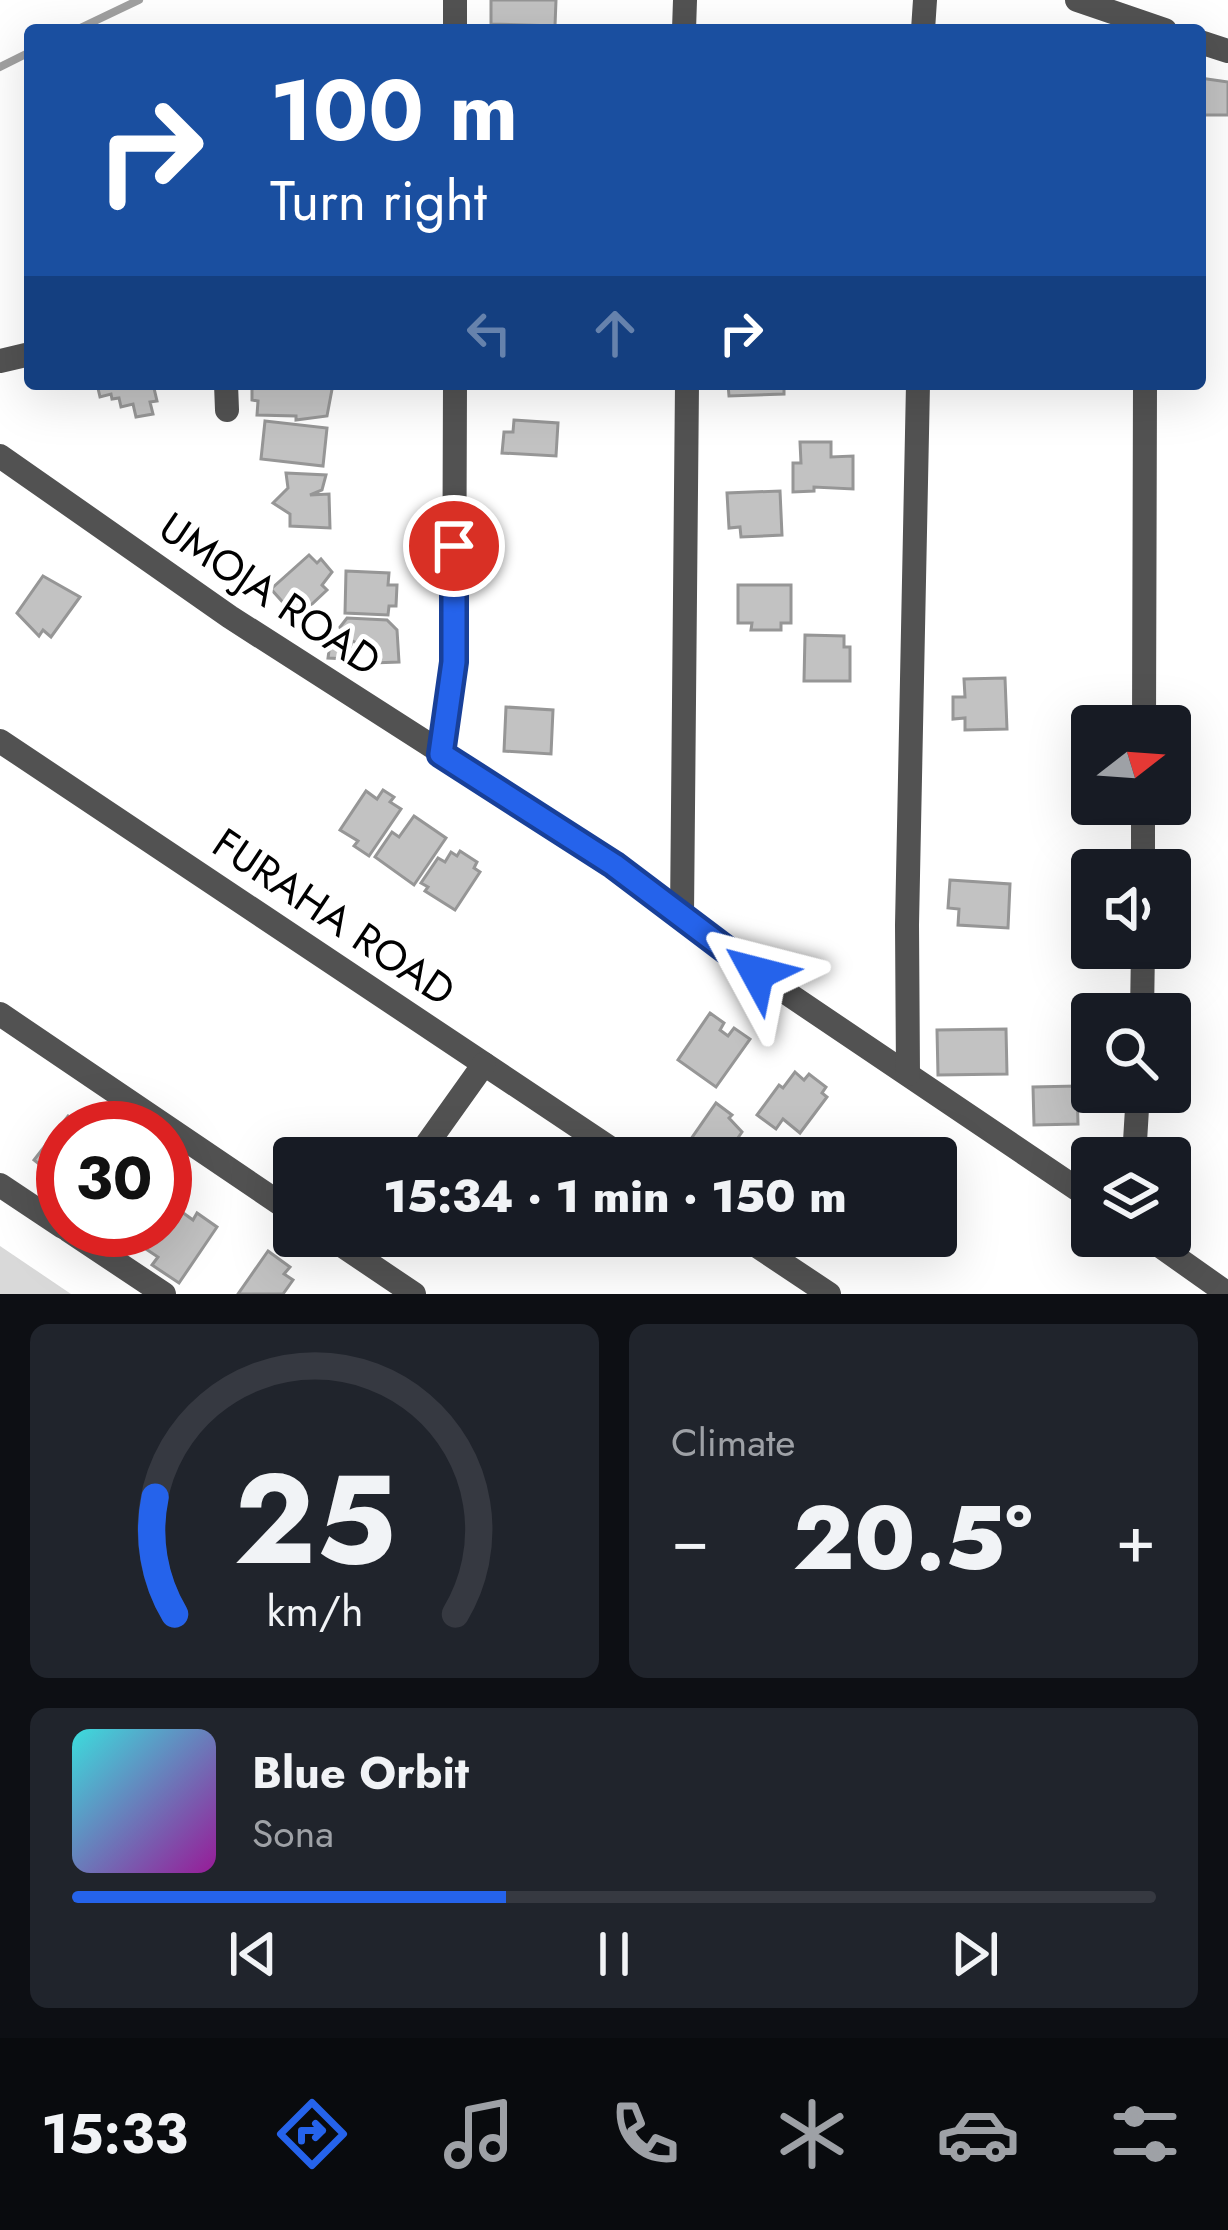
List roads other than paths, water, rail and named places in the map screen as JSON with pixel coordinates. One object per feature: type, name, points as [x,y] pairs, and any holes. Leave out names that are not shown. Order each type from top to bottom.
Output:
[{"type":"street","points":[[1077,0],[1143,24]]},
{"type":"street","points":[[441,754],[454,662],[455,390]]},
{"type":"street","points":[[682,914],[687,390]]},
{"type":"street","points":[[908,1074],[918,390]]},
{"type":"street","points":[[1144,705],[1145,390]]},
{"type":"street","name":"UMOJA ROAD","points":[[0,456],[230,617],[575,838],[757,973],[1071,1185]]},
{"type":"street","name":"FURAHA ROAD","points":[[0,741],[594,1137]]},
{"type":"street","points":[[0,1014],[273,1199]]},
{"type":"street","points":[[432,1137],[484,1064]]},
{"type":"street","points":[[0,1184],[36,1208]]},
{"type":"street","points":[[109,1257],[164,1294]]},
{"type":"street","points":[[371,1257],[414,1294]]},
{"type":"street","points":[[774,1257],[830,1294]]},
{"type":"street","points":[[1176,1257],[1228,1294]]},
{"type":"waterway","points":[[89,24],[139,0]]},
{"type":"waterway","points":[[0,67],[24,55]]}]
